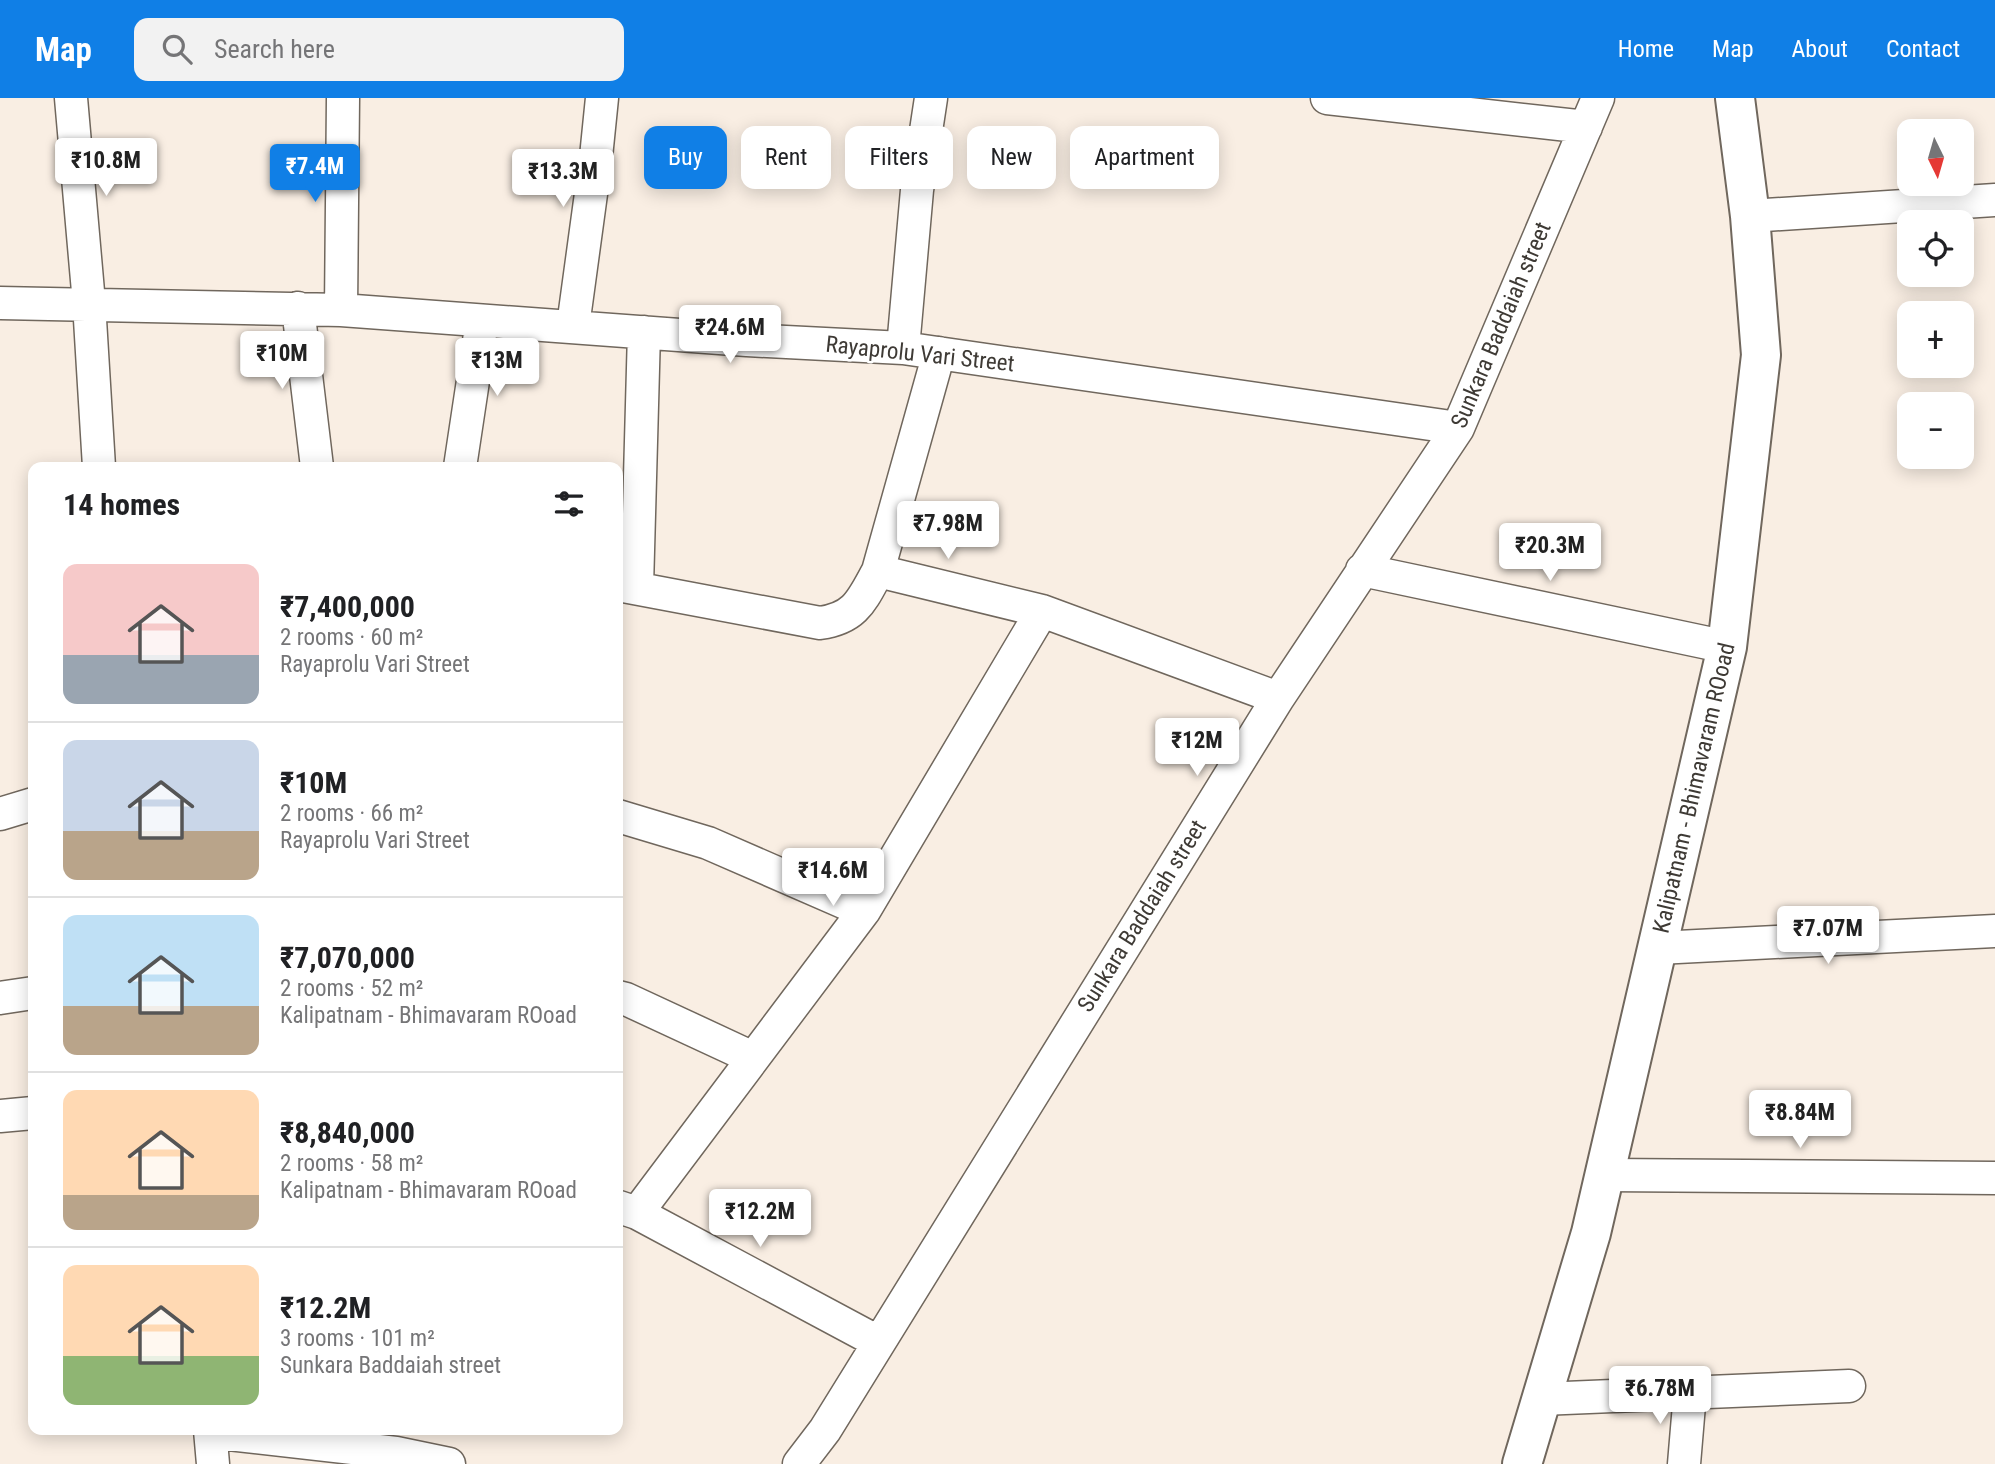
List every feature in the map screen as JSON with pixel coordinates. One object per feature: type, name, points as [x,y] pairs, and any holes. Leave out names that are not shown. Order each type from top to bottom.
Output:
[{"type":"main road","name":"Kalipatnam - Bhimavaram ROoad","points":[[1521,1464],[1591,1233],[1727,647],[1761,355],[1750,216],[1735,98]]},
{"type":"street","points":[[71,98],[89,303],[99,462]]},
{"type":"street","points":[[341,310],[343,98]]},
{"type":"street","points":[[573,326],[602,98]]},
{"type":"street","points":[[903,348],[917,190],[931,98]]},
{"type":"street","points":[[1327,98],[1586,127]]},
{"type":"street","name":"Sunkara Baddaiah street","points":[[799,1464],[825,1430],[1278,698],[1458,428],[1598,98]]},
{"type":"street","points":[[1750,216],[1995,200]]},
{"type":"street","name":"Rayaprolu Vari Street","points":[[0,303],[341,310],[747,340],[903,348],[1458,428]]},
{"type":"street","points":[[298,308],[316,462]]},
{"type":"street","points":[[461,462],[482,321]]},
{"type":"street","points":[[644,331],[627,586],[820,623],[837,621],[857,608],[878,571],[939,353]]},
{"type":"street","points":[[1362,570],[1727,647]]},
{"type":"street","points":[[878,571],[1042,611],[1278,698]]},
{"type":"street","points":[[878,1342],[627,1209],[753,1058],[863,911],[1042,611]]},
{"type":"street","points":[[0,814],[28,806]]},
{"type":"street","points":[[623,818],[708,843],[863,911]]},
{"type":"street","points":[[1658,948],[1995,930]]},
{"type":"street","points":[[0,998],[28,994]]},
{"type":"street","points":[[623,998],[753,1058]]},
{"type":"street","points":[[0,1116],[28,1113]]},
{"type":"street","points":[[1605,1175],[1995,1178]]},
{"type":"street","points":[[1541,1399],[1849,1387]]},
{"type":"street","points":[[1684,1464],[1690,1393]]},
{"type":"street","points":[[210,1435],[214,1464]]},
{"type":"street","points":[[244,1435],[396,1453],[449,1464]]}]
